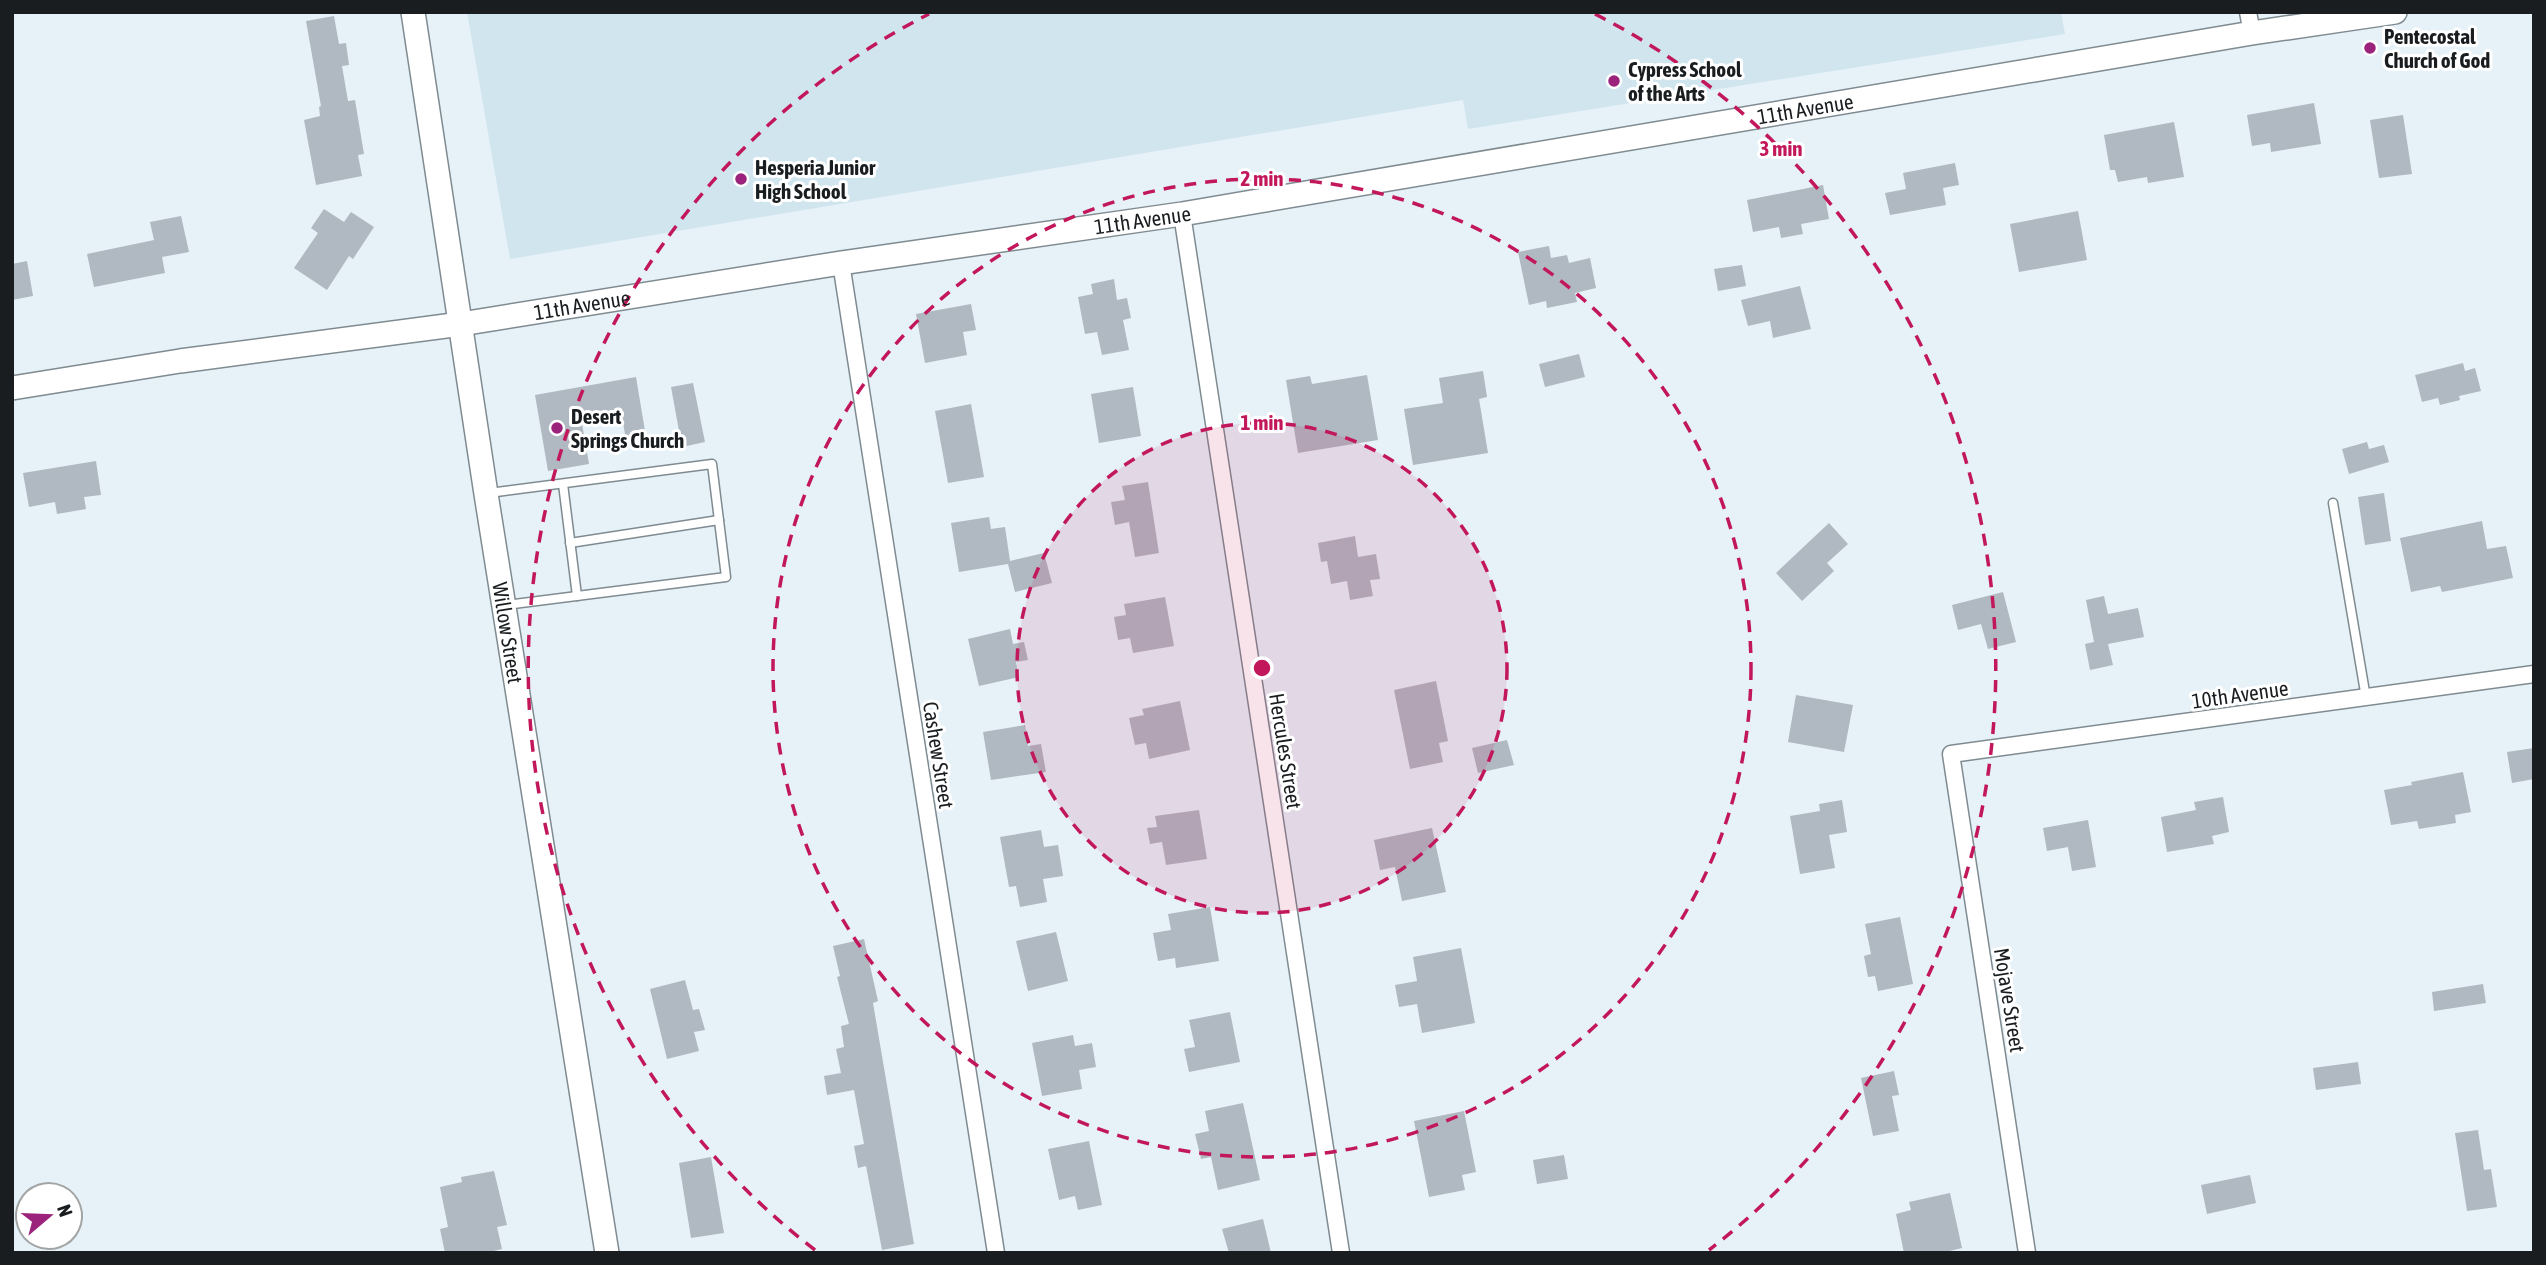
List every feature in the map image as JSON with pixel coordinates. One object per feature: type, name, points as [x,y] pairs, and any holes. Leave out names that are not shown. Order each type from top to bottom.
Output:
[{"type":"main road","name":"Willow Street","points":[[413,12],[503,606],[607,1253]]},
{"type":"main road","name":"11th Avenue","points":[[12,388],[194,359],[461,324],[841,263],[1182,214],[2250,23],[2395,12]]},
{"type":"street","name":"Hercules Street","points":[[1182,214],[1341,1253]]},
{"type":"street","name":"Cashew Street","points":[[841,263],[996,1253]]},
{"type":"street","name":"10th Avenue","points":[[1951,754],[2534,674]]},
{"type":"street","name":"Mojave Street","points":[[1951,754],[2027,1253]]},
{"type":"lane","points":[[486,494],[712,464],[726,577],[503,606]]},
{"type":"lane","points":[[563,484],[577,596]]},
{"type":"lane","points":[[2333,503],[2366,698]]},
{"type":"lane","points":[[570,543],[719,520]]},
{"type":"shaded area","name":"Hesperia Junior High School","points":[[467,12],[2061,12],[2065,34],[1468,129],[1463,100],[510,259]]},
{"type":"building","points":[[334,16],[339,44],[346,43],[349,65],[342,66],[348,101],[355,100],[364,154],[358,155],[362,176],[316,185],[304,120],[320,116],[321,106],[306,21]]},
{"type":"building","points":[[2314,103],[2321,144],[2271,152],[2270,143],[2252,146],[2247,115]]},
{"type":"building","points":[[2403,115],[2412,174],[2379,178],[2370,120]]},
{"type":"building","points":[[2174,122],[2184,177],[2148,183],[2147,177],[2118,182],[2115,170],[2110,170],[2104,135]]},
{"type":"building","points":[[1955,163],[1959,185],[1943,188],[1946,205],[1890,215],[1885,193],[1906,189],[1903,173]]},
{"type":"building","points":[[1823,185],[1829,219],[1801,224],[1803,234],[1781,238],[1779,227],[1753,232],[1747,200]]},
{"type":"building","points":[[324,209],[344,222],[351,212],[374,227],[353,259],[349,256],[327,290],[294,268],[318,233],[311,228]]},
{"type":"building","points":[[2078,211],[2087,260],[2019,272],[2010,224]]},
{"type":"building","points":[[181,216],[189,252],[162,257],[165,273],[94,287],[87,254],[154,240],[150,222]]},
{"type":"building","points":[[1549,246],[1551,258],[1567,255],[1569,263],[1590,258],[1596,288],[1575,293],[1577,302],[1547,308],[1546,301],[1529,305],[1518,252]]},
{"type":"building","points":[[27,261],[33,296],[12,300],[12,264]]},
{"type":"building","points":[[1742,265],[1746,286],[1718,291],[1714,269]]},
{"type":"building","points":[[1114,279],[1117,300],[1127,298],[1131,318],[1123,320],[1129,350],[1102,355],[1097,332],[1085,334],[1078,297],[1093,294],[1091,284]]},
{"type":"building","points":[[1800,286],[1811,329],[1773,338],[1770,321],[1748,326],[1741,300]]},
{"type":"building","points":[[971,304],[976,330],[963,332],[967,355],[925,363],[916,314]]},
{"type":"building","points":[[1579,354],[1585,377],[1545,387],[1539,364]]},
{"type":"building","points":[[2463,363],[2465,371],[2475,368],[2481,391],[2459,396],[2460,400],[2440,405],[2438,398],[2422,402],[2415,375]]},
{"type":"building","points":[[1483,371],[1487,397],[1479,399],[1488,453],[1413,465],[1404,409],[1443,403],[1439,378]]},
{"type":"building","points":[[1367,375],[1378,440],[1298,453],[1286,380],[1310,376],[1312,384]]},
{"type":"building","name":"Desert Springs Church","points":[[636,377],[646,437],[626,440],[621,411],[581,418],[589,464],[548,471],[535,395]]},
{"type":"building","points":[[693,383],[705,442],[682,447],[671,387]]},
{"type":"building","points":[[1133,387],[1141,436],[1099,443],[1091,394]]},
{"type":"building","points":[[971,404],[984,477],[948,483],[935,411]]},
{"type":"building","points":[[2367,442],[2369,449],[2384,445],[2389,462],[2349,474],[2342,449]]},
{"type":"building","points":[[96,461],[101,495],[84,497],[86,509],[57,514],[55,502],[29,507],[23,473]]},
{"type":"building","points":[[1148,482],[1159,553],[1135,557],[1129,522],[1115,525],[1111,502],[1125,500],[1122,486]]},
{"type":"building","points":[[2384,493],[2391,541],[2365,545],[2358,497]]},
{"type":"building","points":[[989,517],[991,529],[1005,527],[1010,561],[1044,553],[1052,583],[1015,592],[1008,564],[959,572],[951,523]]},
{"type":"building","points":[[2482,521],[2487,549],[2506,546],[2513,578],[2442,592],[2440,586],[2411,592],[2400,538]]},
{"type":"building","points":[[1829,523],[1848,544],[1827,563],[1834,571],[1802,601],[1776,573]]},
{"type":"building","points":[[1355,536],[1358,557],[1376,554],[1380,579],[1370,580],[1373,596],[1350,600],[1347,581],[1331,584],[1327,561],[1321,562],[1318,543]]},
{"type":"building","points":[[2003,592],[2016,642],[1988,649],[1981,624],[1958,630],[1952,605]]},
{"type":"building","points":[[2104,596],[2108,614],[2138,608],[2144,637],[2108,644],[2113,665],[2090,670],[2085,644],[2094,642],[2086,600]]},
{"type":"building","points":[[1165,597],[1174,646],[1133,653],[1130,638],[1118,640],[1114,617],[1126,615],[1124,604]]},
{"type":"building","points":[[1010,629],[1013,644],[1024,642],[1028,660],[1016,662],[1019,677],[979,686],[968,639]]},
{"type":"building","points":[[1436,681],[1448,741],[1439,743],[1443,762],[1410,769],[1394,690]]},
{"type":"building","points":[[1796,695],[1853,705],[1844,752],[1788,742]]},
{"type":"building","points":[[1180,701],[1190,750],[1149,759],[1146,743],[1135,745],[1129,718],[1144,715],[1142,709]]},
{"type":"building","points":[[1025,725],[1028,746],[1041,744],[1046,772],[991,780],[983,732]]},
{"type":"building","points":[[1507,740],[1514,765],[1478,773],[1472,748]]},
{"type":"building","points":[[2534,748],[2534,779],[2512,783],[2507,752]]},
{"type":"building","points":[[2463,772],[2471,812],[2455,815],[2456,823],[2419,829],[2417,821],[2391,825],[2384,790]]},
{"type":"building","points":[[2223,797],[2229,832],[2212,836],[2214,844],[2167,852],[2161,817],[2196,810],[2194,802]]},
{"type":"building","points":[[1842,800],[1847,832],[1829,835],[1835,868],[1800,874],[1790,816],[1820,811],[1819,804]]},
{"type":"building","points":[[1199,810],[1207,859],[1166,865],[1162,842],[1150,844],[1147,828],[1157,827],[1155,816]]},
{"type":"building","points":[[2088,820],[2096,867],[2072,871],[2068,847],[2047,851],[2043,828]]},
{"type":"building","points":[[1432,828],[1446,892],[1402,901],[1395,867],[1380,870],[1374,840]]},
{"type":"building","points":[[1041,830],[1044,847],[1058,845],[1063,876],[1043,879],[1047,902],[1020,907],[1016,886],[1009,887],[1000,837]]},
{"type":"building","points":[[1210,907],[1219,961],[1176,968],[1175,958],[1158,961],[1153,933],[1171,930],[1168,914]]},
{"type":"building","points":[[1900,917],[1913,984],[1878,991],[1875,976],[1868,977],[1864,956],[1871,954],[1865,924]]},
{"type":"building","points":[[1056,932],[1068,981],[1028,991],[1016,941]]},
{"type":"building","points":[[864,939],[878,1001],[873,1003],[914,1244],[882,1250],[866,1166],[858,1168],[854,1146],[864,1144],[854,1090],[827,1095],[824,1076],[841,1073],[836,1049],[844,1047],[841,1026],[849,1024],[837,977],[840,976],[833,946]]},
{"type":"building","points":[[1461,948],[1475,1023],[1422,1033],[1417,1004],[1399,1007],[1395,985],[1417,981],[1413,957]]},
{"type":"building","points":[[685,980],[693,1010],[699,1009],[705,1030],[694,1032],[699,1051],[667,1059],[650,989]]},
{"type":"building","points":[[2483,984],[2486,1003],[2434,1011],[2432,992]]},
{"type":"building","points":[[1230,1012],[1240,1062],[1189,1072],[1184,1049],[1195,1047],[1189,1020]]},
{"type":"building","points":[[1073,1035],[1075,1046],[1092,1043],[1096,1067],[1079,1070],[1082,1089],[1042,1096],[1032,1043]]},
{"type":"building","points":[[2358,1062],[2361,1084],[2316,1090],[2313,1068]]},
{"type":"building","points":[[1894,1071],[1899,1095],[1892,1096],[1899,1131],[1873,1136],[1861,1078]]},
{"type":"building","points":[[1243,1103],[1260,1180],[1218,1190],[1211,1157],[1201,1159],[1195,1134],[1209,1131],[1205,1111]]},
{"type":"building","points":[[1464,1111],[1476,1172],[1462,1175],[1465,1190],[1429,1197],[1414,1121]]},
{"type":"building","points":[[2478,1130],[2484,1170],[2491,1169],[2497,1207],[2467,1211],[2455,1133]]},
{"type":"building","points":[[1089,1141],[1102,1205],[1078,1210],[1075,1196],[1059,1200],[1048,1149]]},
{"type":"building","points":[[1564,1155],[1568,1179],[1537,1184],[1533,1160]]},
{"type":"building","points":[[711,1157],[724,1233],[691,1238],[679,1163]]},
{"type":"building","points":[[494,1171],[507,1225],[497,1227],[502,1249],[486,1253],[445,1253],[440,1229],[448,1227],[440,1187],[462,1182],[461,1177]]},
{"type":"building","points":[[2250,1175],[2256,1203],[2207,1214],[2201,1185]]},
{"type":"building","points":[[1950,1193],[1962,1248],[1941,1253],[1904,1253],[1896,1214],[1911,1210],[1909,1202]]},
{"type":"building","points":[[1263,1219],[1271,1253],[1229,1253],[1222,1229]]},
{"type":"place","name":"Pentecostal Church of God","points":[[2370,48]]},
{"type":"place","name":"Cypress School of the Arts","points":[[1614,81]]},
{"type":"place","name":"Hesperia Junior High School","points":[[741,179]]},
{"type":"place","name":"Desert Springs Church","points":[[557,428]]}]
